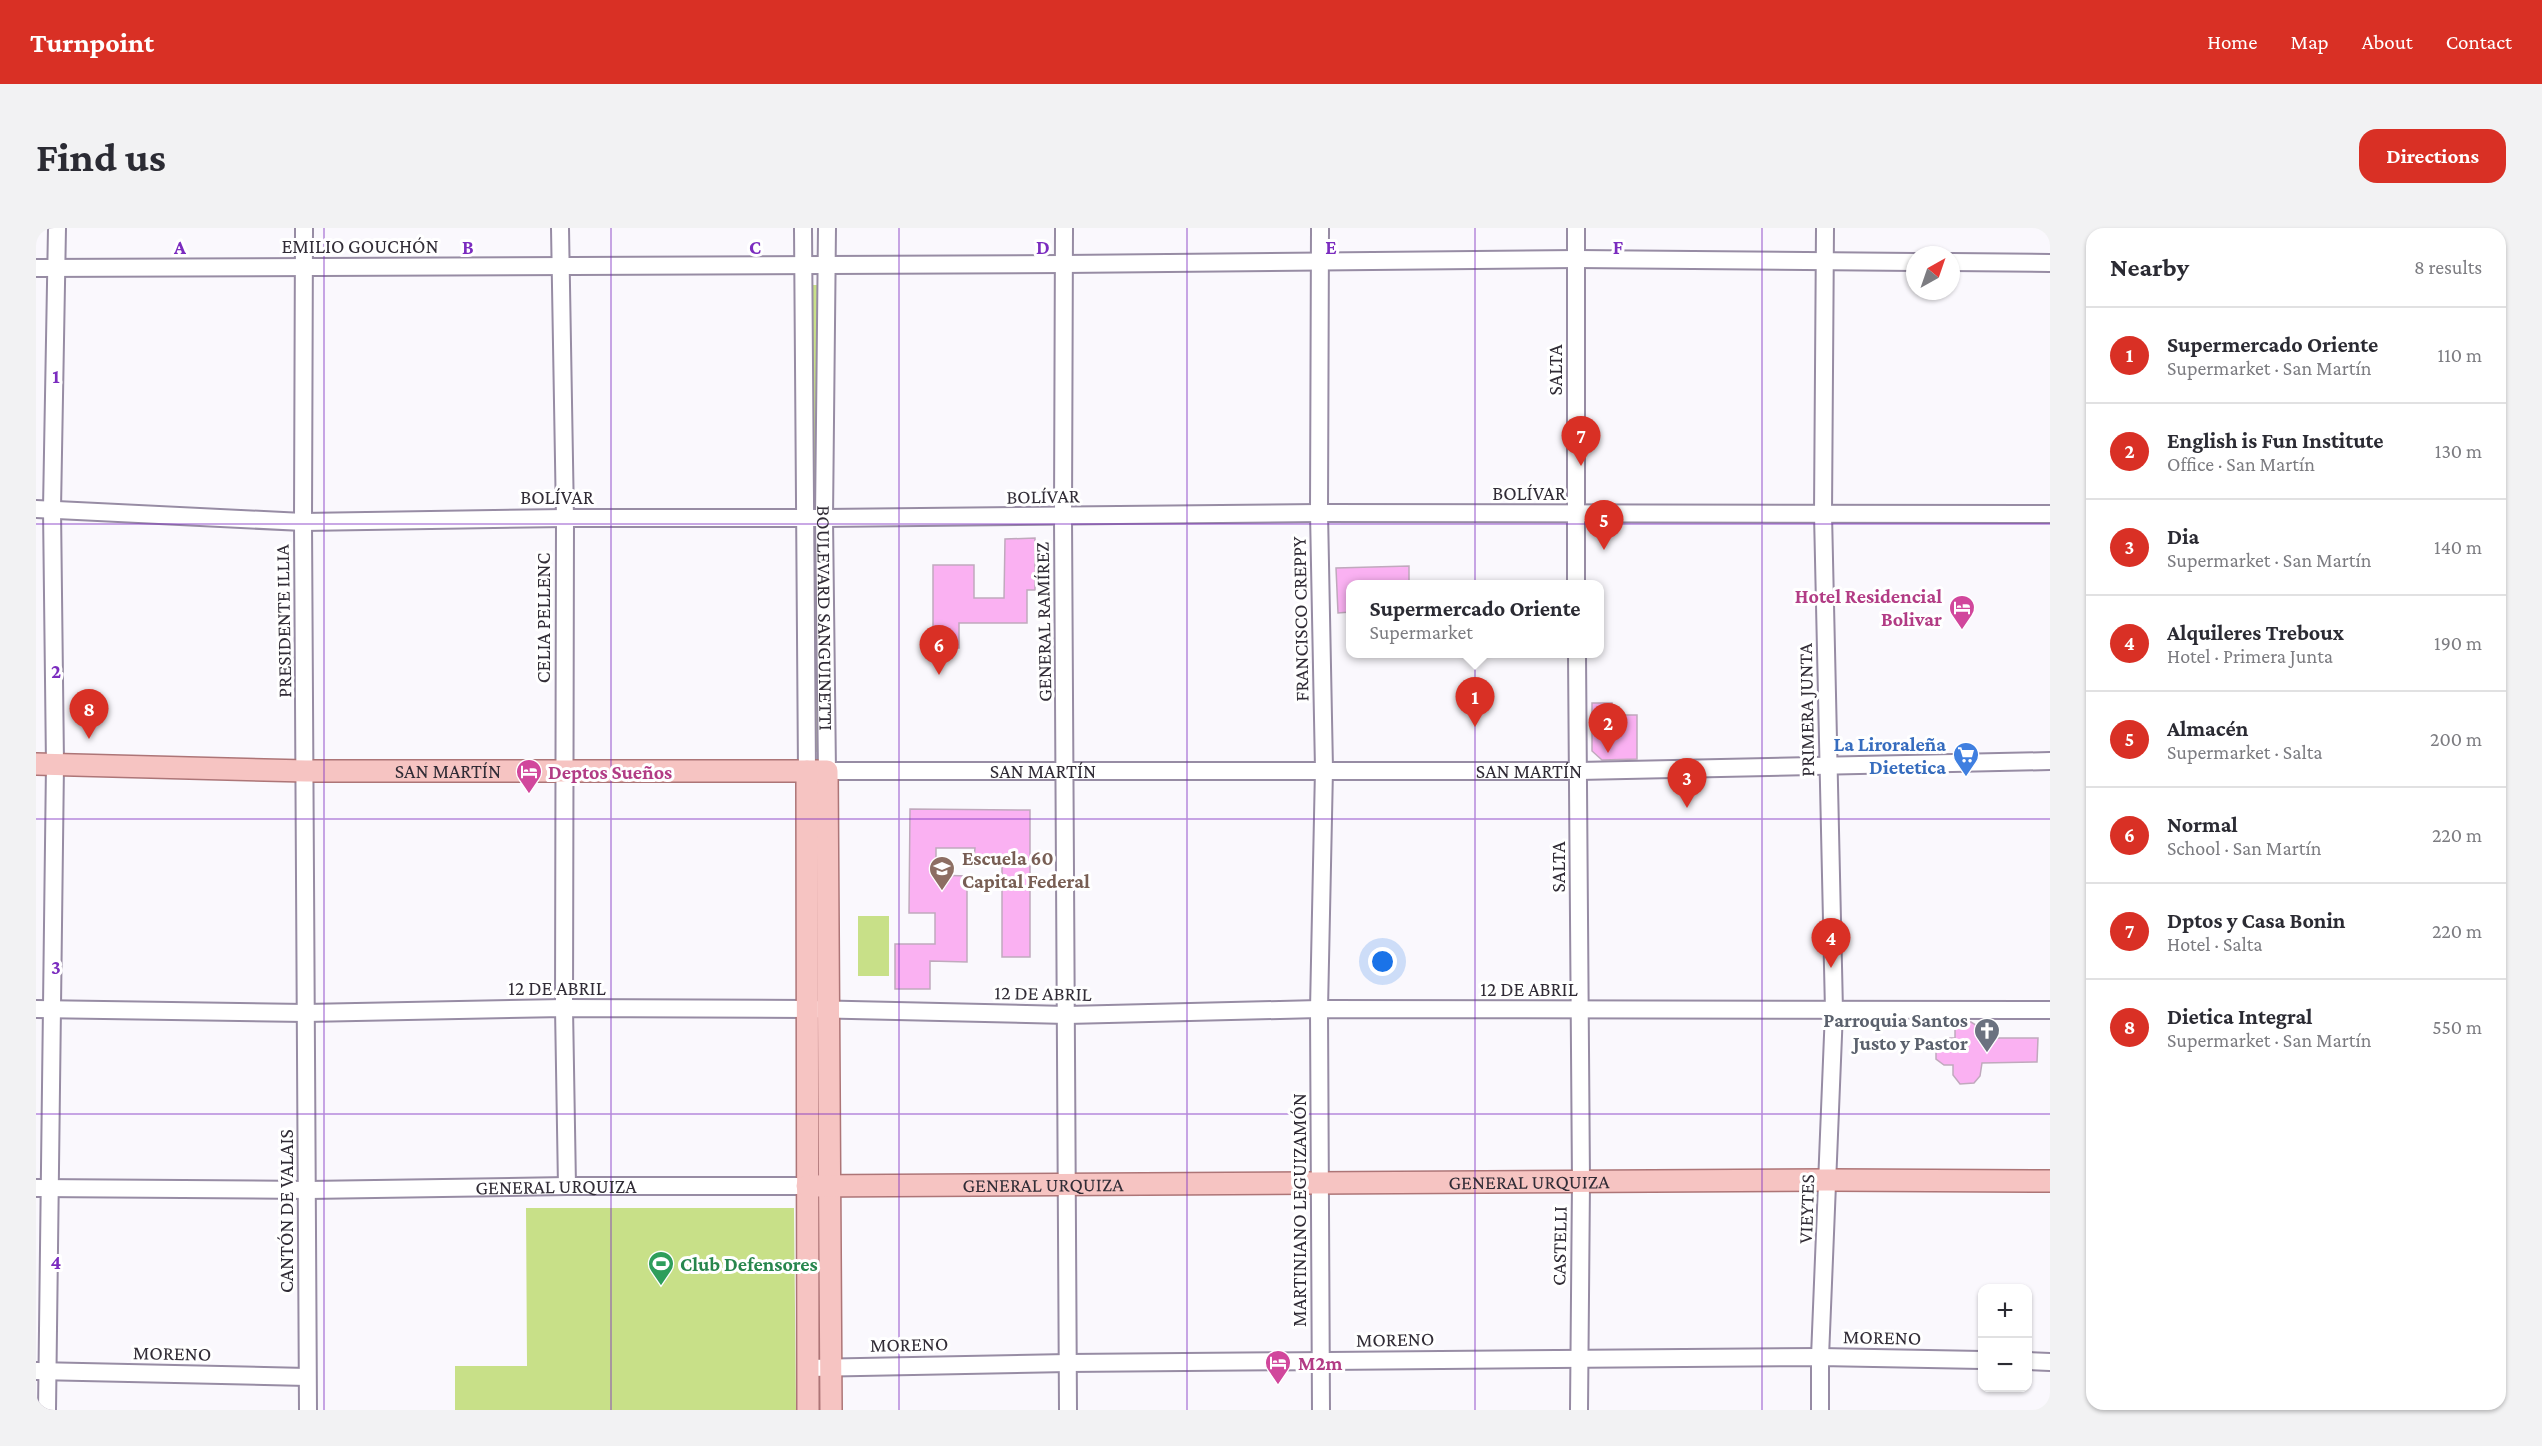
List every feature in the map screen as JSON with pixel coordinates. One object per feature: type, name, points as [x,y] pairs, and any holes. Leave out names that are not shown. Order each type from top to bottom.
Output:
[{"type":"main road","name":"SAN MARTÍN","points":[[45,764],[306,771],[563,773],[817,771]]},
{"type":"main road","name":"BOULEVARD SANGUINETTI","points":[[808,1410],[807,1009],[817,771]]},
{"type":"main road","name":"BOULEVARD SANGUINETTI","points":[[817,771],[828,1009],[831,1410]]},
{"type":"main road","name":"GENERAL URQUIZA","points":[[807,1186],[1320,1182],[2050,1181]]},
{"type":"street","points":[[47,1410],[42,1371],[44,509],[57,228]]},
{"type":"street","name":"PRESIDENTE ILLIA","points":[[304,228],[305,1013]]},
{"type":"street","name":"CELIA PELLENC","points":[[560,228],[565,518],[563,773],[567,1186]]},
{"type":"street","name":"BOULEVARD SANGUINETTI","points":[[803,228],[806,518],[817,771]]},
{"type":"street","name":"BOULEVARD SANGUINETTI","points":[[817,771],[824,518],[827,228]]},
{"type":"street","name":"GENERAL RAMÍREZ","points":[[1064,228],[1063,517],[1068,1410]]},
{"type":"street","name":"FRANCISCO CREPPY","points":[[1319,1009],[1324,769],[1319,513],[1320,228]]},
{"type":"street","name":"SALTA","points":[[1576,228],[1576,580]]},
{"type":"street","name":"PRIMERA JUNTA","points":[[1825,228],[1823,514],[1834,1011]]},
{"type":"street","name":"EMILIO GOUCHÓN","points":[[36,268],[561,267],[1576,259],[1906,261]]},
{"type":"street","points":[[1960,262],[2050,263]]},
{"type":"street","name":"BOLÍVAR","points":[[44,509],[303,522],[1319,513],[2050,514]]},
{"type":"street","name":"SALTA","points":[[1577,658],[1578,1010]]},
{"type":"street","name":"SAN MARTÍN","points":[[817,771],[1324,769],[1579,771],[2050,761]]},
{"type":"street","name":"12 DE ABRIL","points":[[44,1009],[305,1013],[564,1008],[828,1009],[1067,1015],[1319,1009],[2050,1010]]},
{"type":"street","name":"MARTINIANO LEGUIZAMÓN","points":[[1319,1009],[1321,1410]]},
{"type":"street","name":"CASTELLI","points":[[1578,1010],[1581,1182],[1579,1410]]},
{"type":"street","name":"VIEYTES","points":[[1820,1410],[1820,1357],[1834,1011]]},
{"type":"street","name":"CANTÓN DE VALAIS","points":[[305,1013],[308,1410]]},
{"type":"street","name":"GENERAL URQUIZA","points":[[43,1188],[308,1191],[567,1186],[807,1186]]},
{"type":"street","name":"MORENO","points":[[808,1368],[1068,1363],[1820,1357],[1978,1360]]},
{"type":"street","points":[[2032,1361],[2050,1362]]},
{"type":"street","name":"MORENO","points":[[42,1371],[308,1377]]},
{"type":"green space","points":[[811,285],[820,285],[821,489],[812,490]]},
{"type":"green space","points":[[811,548],[820,548],[821,752],[812,752]]},
{"type":"green space","points":[[858,916],[889,916],[889,976],[858,976]]},
{"type":"green space","name":"Club Defensores","points":[[526,1208],[794,1208],[796,1410],[455,1410],[455,1366],[527,1366]]},
{"type":"building","points":[[1035,538],[1035,590],[1027,590],[1027,623],[959,623],[959,648],[938,648],[938,641],[933,641],[933,565],[974,565],[974,598],[1004,598],[1005,539]]},
{"type":"building","points":[[1409,566],[1409,580],[1346,580],[1346,612],[1338,613],[1336,568]]},
{"type":"building","points":[[1592,703],[1612,703],[1612,715],[1637,715],[1637,759],[1602,760],[1592,751]]},
{"type":"building","points":[[910,809],[1030,810],[1030,957],[1002,957],[1002,857],[974,857],[975,848],[936,848],[936,875],[967,876],[967,962],[930,961],[930,989],[895,989],[895,944],[935,944],[935,913],[909,913]]},
{"type":"building","name":"Parroquia Santos Justo y Pastor","points":[[1963,1022],[1971,1022],[1979,1027],[1980,1038],[2038,1038],[2037,1062],[1982,1063],[1980,1076],[1974,1083],[1960,1084],[1953,1075],[1953,1065],[1944,1065],[1936,1059],[1936,1049],[1946,1038],[1955,1038],[1955,1028]]},
{"type":"place","name":"Dptos y Casa Bonin","points":[[1581,466]]},
{"type":"place","name":"Almacén","points":[[1604,550]]},
{"type":"place","name":"Hotel Residencial Bolivar","points":[[1962,631]]},
{"type":"place","name":"Normal","points":[[939,675]]},
{"type":"place","name":"Supermercado Oriente","points":[[1475,727]]},
{"type":"place","name":"Dietica Integral","points":[[89,739]]},
{"type":"place","name":"English is Fun Institute","points":[[1608,753]]},
{"type":"place","name":"La Liroraleña Dietetica","points":[[1966,778]]},
{"type":"place","name":"Deptos Sueños","points":[[529,795]]},
{"type":"place","name":"Dia","points":[[1687,808]]},
{"type":"place","name":"Escuela 60 Capital Federal","points":[[942,892]]},
{"type":"place","name":"Alquileres Treboux","points":[[1831,968]]},
{"type":"place","name":"Parroquia Santos Justo y Pastor","points":[[1987,1054]]},
{"type":"place","name":"Club Defensores","points":[[661,1287]]},
{"type":"place","name":"M2m","points":[[1278,1386]]}]
